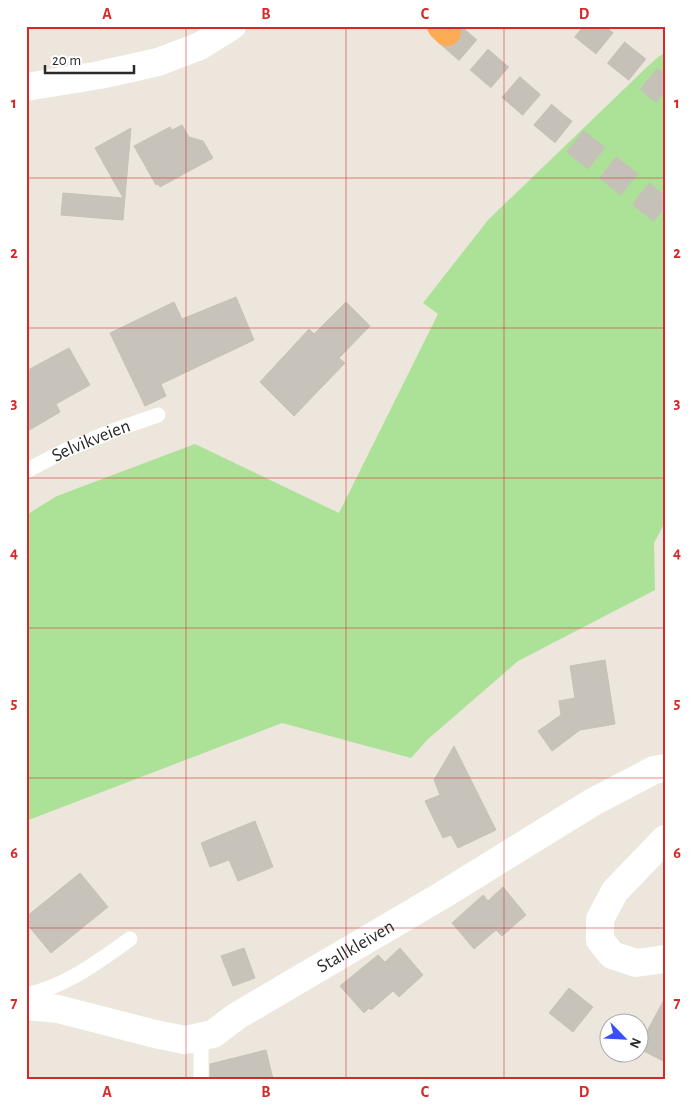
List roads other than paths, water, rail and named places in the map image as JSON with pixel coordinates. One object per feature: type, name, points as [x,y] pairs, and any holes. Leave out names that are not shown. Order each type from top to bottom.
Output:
[{"type":"street","points":[[26,87],[100,75],[158,62],[200,46],[232,26]]},
{"type":"street","name":"Stallkleiven","points":[[26,1006],[58,1009],[185,1040],[213,1034],[237,1016],[441,896],[594,802],[654,770],[665,768]]},
{"type":"street","points":[[665,839],[615,891],[600,919],[600,940],[612,955],[636,963],[665,959]]},
{"type":"lane","name":"Selvikveien","points":[[26,471],[66,450],[114,430],[158,415]]},
{"type":"lane","points":[[26,995],[69,979],[130,939]]},
{"type":"lane","points":[[201,1037],[201,1079]]},
{"type":"tunnel","points":[[583,26],[665,92]]},
{"type":"tunnel","points":[[447,32],[556,126],[665,213]]}]
